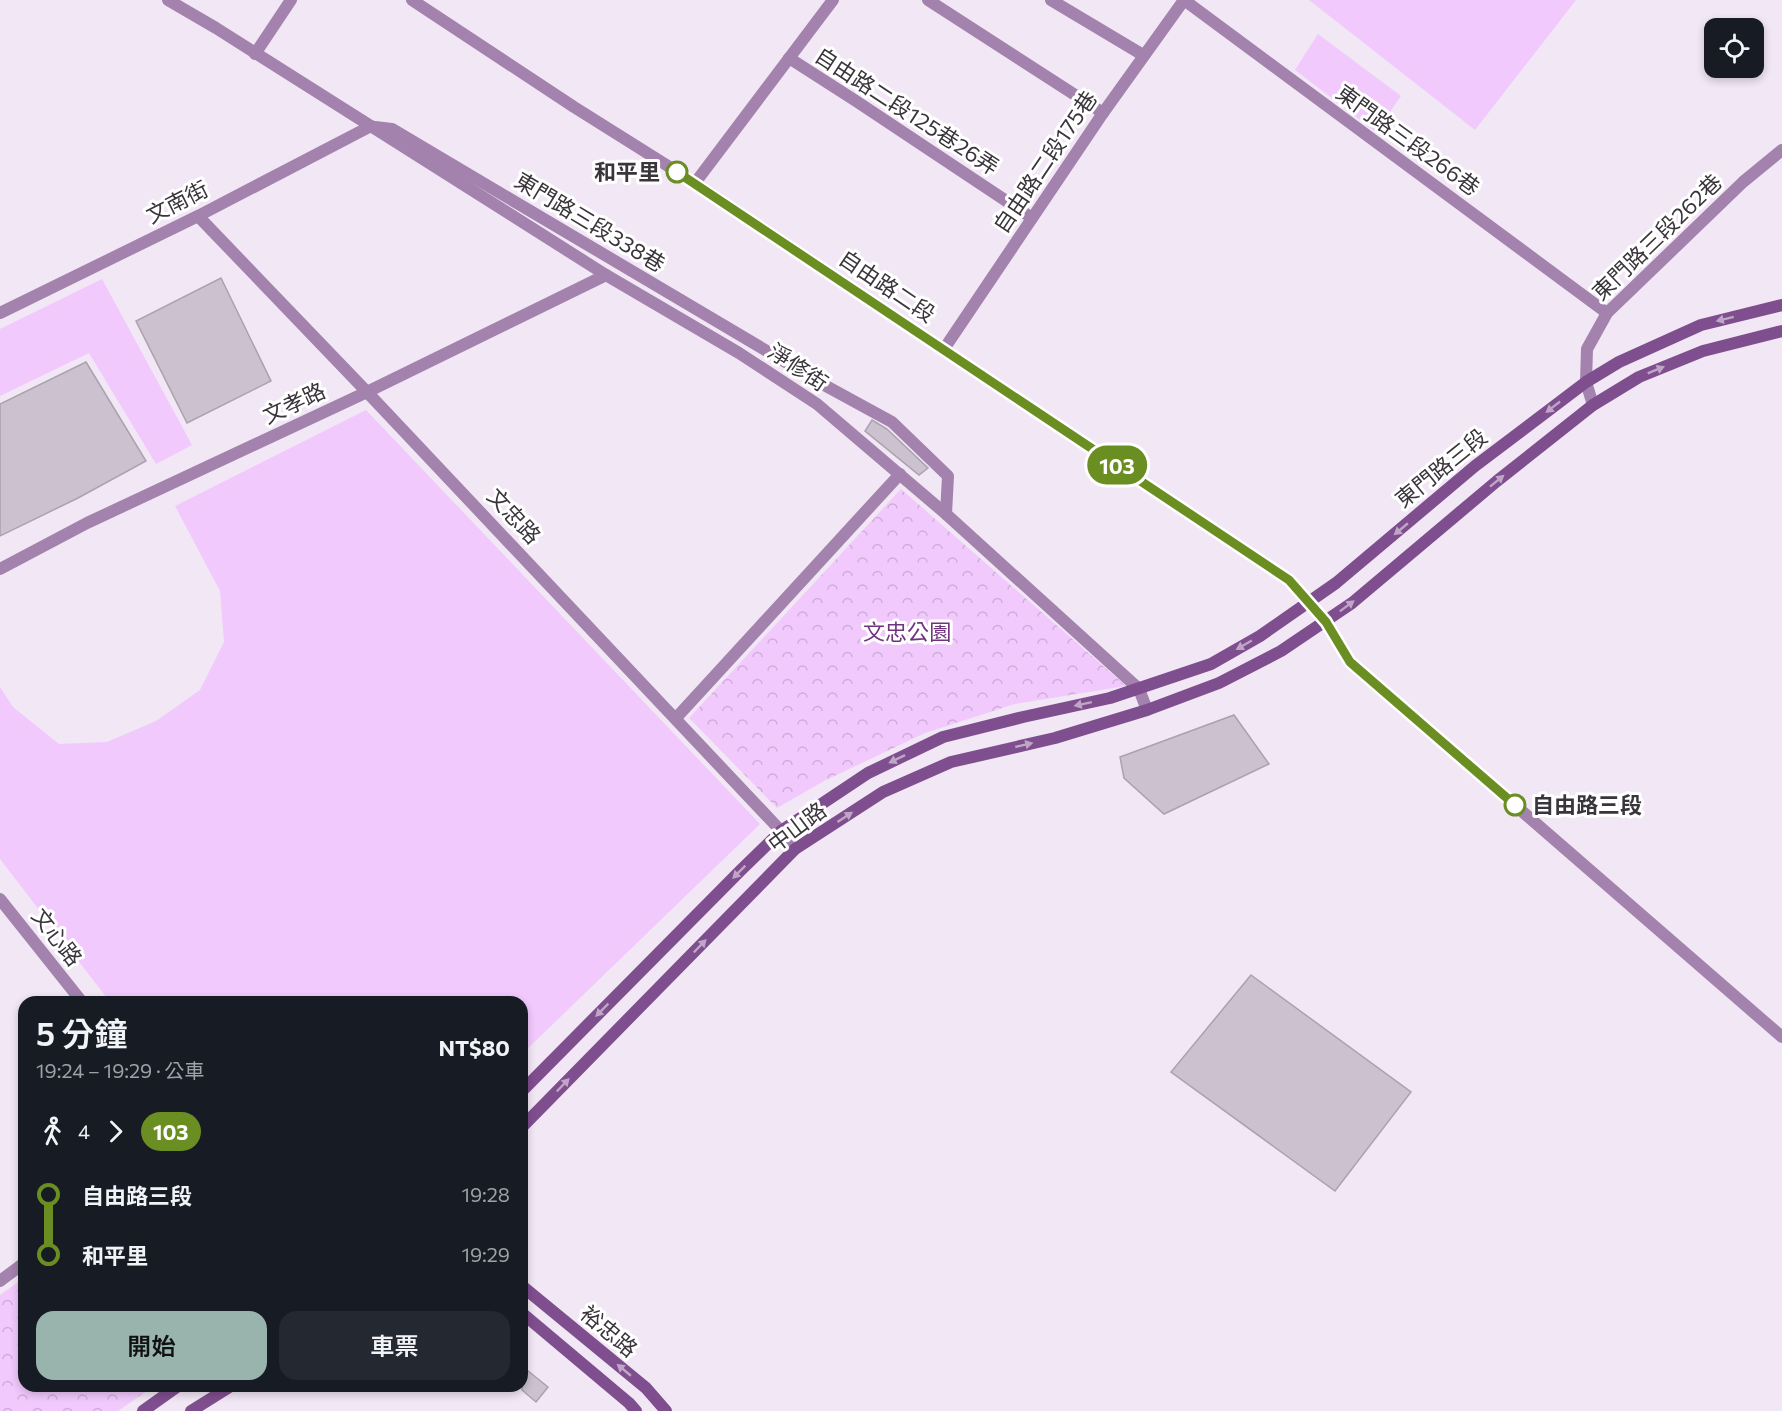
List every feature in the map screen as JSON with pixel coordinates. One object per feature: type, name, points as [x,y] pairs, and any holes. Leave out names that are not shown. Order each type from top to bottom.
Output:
[{"type":"main road","name":"東門路三段","points":[[1139,689],[1211,664],[1260,636],[1310,602],[1342,578],[1475,466],[1586,382],[1619,362],[1701,325],[1782,304]]},
{"type":"main road","name":"東門路三段","points":[[1147,710],[1219,683],[1281,651],[1326,622],[1593,405],[1639,377],[1703,351],[1782,331]]},
{"type":"main road","name":"中山路","points":[[528,1085],[782,831],[868,773],[943,736],[1110,698],[1139,689]]},
{"type":"main road","name":"中山路","points":[[528,1121],[795,849],[883,792],[951,762],[1055,738],[1147,710]]},
{"type":"main road","name":"裕忠路","points":[[528,1291],[646,1388],[666,1411]]},
{"type":"main road","name":"裕忠路","points":[[528,1317],[630,1403],[636,1411]]},
{"type":"main road","points":[[143,1411],[170,1392]]},
{"type":"main road","points":[[191,1411],[221,1392]]},
{"type":"street","name":"東門路三段338巷","points":[[168,0],[371,126],[392,129],[826,386],[892,422],[948,476],[946,514]]},
{"type":"street","points":[[255,54],[291,0]]},
{"type":"street","name":"自由路二段","points":[[412,0],[574,107],[695,183],[1289,580],[1326,622]]},
{"type":"street","points":[[695,183],[833,0]]},
{"type":"street","points":[[928,0],[1103,113]]},
{"type":"street","points":[[1051,0],[1143,55]]},
{"type":"street","name":"自由路二段175巷","points":[[944,349],[1103,113],[1184,0]]},
{"type":"street","name":"東門路三段266巷","points":[[1184,0],[1607,313]]},
{"type":"street","name":"自由路二段125巷26弄","points":[[789,58],[1032,218]]},
{"type":"street","name":"文南街","points":[[0,313],[198,216],[371,126]]},
{"type":"street","name":"淨修街","points":[[371,126],[606,275],[740,353],[817,404],[946,514],[1139,689],[1147,710]]},
{"type":"street","name":"東門路三段262巷","points":[[1593,405],[1586,382],[1587,349],[1607,313],[1743,182],[1782,150]]},
{"type":"street","name":"文忠路","points":[[198,216],[676,718],[782,831],[795,849]]},
{"type":"street","name":"文孝路","points":[[0,568],[87,523],[367,392],[606,275]]},
{"type":"street","points":[[676,718],[900,474]]},
{"type":"street","points":[[1326,622],[1350,662],[1782,1037]]},
{"type":"street","name":"文心路","points":[[0,899],[77,996]]},
{"type":"street","points":[[0,1281],[18,1268]]},
{"type":"green space","points":[[1309,0],[1576,0],[1475,130]]},
{"type":"green space","points":[[1318,34],[1401,96],[1376,132],[1295,70]]},
{"type":"green space","points":[[102,279],[192,445],[156,464],[89,353],[0,396],[0,329]]},
{"type":"green space","points":[[366,410],[760,824],[528,1048],[528,996],[105,996],[0,859],[0,687],[13,707],[59,744],[107,742],[156,721],[200,690],[224,642],[220,591],[175,506]]},
{"type":"green space","name":"文忠公園","points":[[901,489],[1126,686],[1015,704],[925,733],[824,781],[777,808],[689,718]]},
{"type":"green space","points":[[18,1282],[18,1392],[145,1392],[118,1411],[0,1411],[0,1295]]},
{"type":"building","points":[[221,278],[271,381],[187,423],[136,321]]},
{"type":"building","points":[[86,362],[146,461],[78,498],[0,536],[0,404]]},
{"type":"building","points":[[872,420],[887,429],[928,468],[919,475],[865,431]]},
{"type":"building","points":[[1234,715],[1269,764],[1164,814],[1124,778],[1120,757]]},
{"type":"building","points":[[1251,975],[1411,1092],[1335,1191],[1171,1072]]},
{"type":"building","points":[[528,1371],[548,1387],[536,1402],[524,1392],[528,1392]]},
{"type":"bus line","name":"103","points":[[677,172],[1289,580],[1326,622],[1350,662],[1515,805]]},
{"type":"place","name":"和平里","points":[[677,172]]},
{"type":"place","name":"自由路三段","points":[[1515,805]]}]
